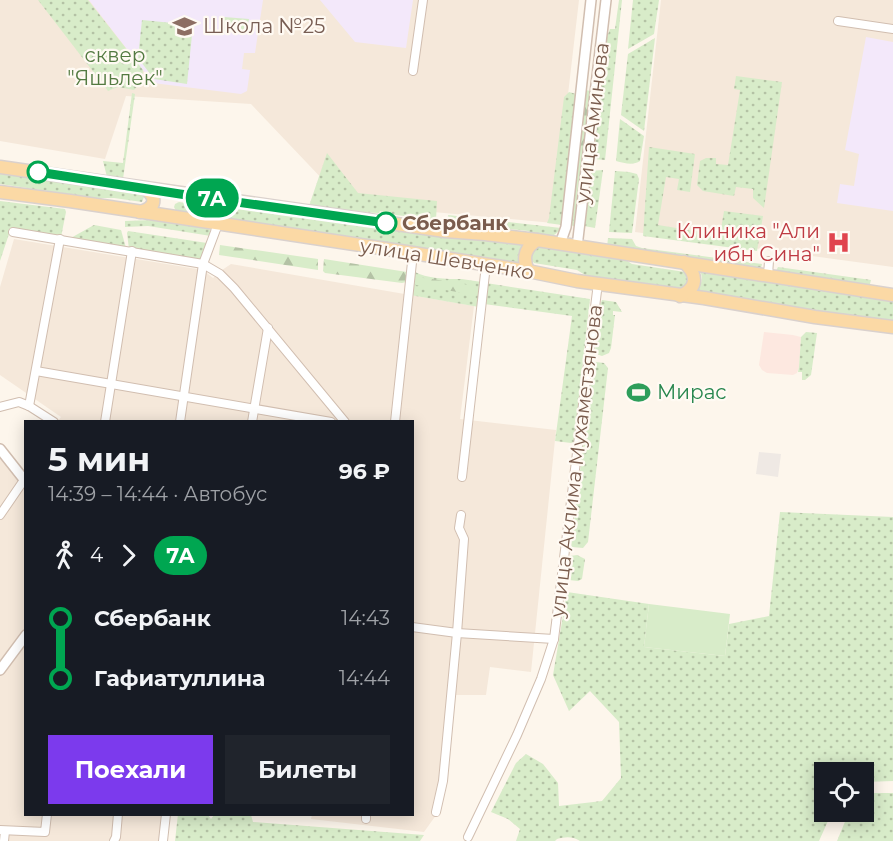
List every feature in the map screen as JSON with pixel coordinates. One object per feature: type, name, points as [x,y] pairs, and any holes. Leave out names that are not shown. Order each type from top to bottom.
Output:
[{"type":"main road","name":"улица Шевченко","points":[[0,167],[445,231],[537,240],[893,295]]},
{"type":"main road","points":[[140,212],[148,210],[152,205],[153,198],[144,188]]},
{"type":"main road","name":"улица Шевченко","points":[[0,192],[413,253],[577,281],[814,317],[893,327]]},
{"type":"main road","points":[[175,217],[168,213],[166,203],[171,196],[180,194]]},
{"type":"main road","points":[[528,271],[524,260],[525,253],[537,240]]},
{"type":"main road","points":[[680,296],[690,290],[694,281],[692,271],[684,262]]},
{"type":"street","points":[[413,71],[423,0]]},
{"type":"street","name":"улица Аминова","points":[[560,244],[566,227],[591,0]]},
{"type":"street","name":"улица Аминова","points":[[577,246],[606,0]]},
{"type":"street","points":[[838,21],[893,29]]},
{"type":"street","points":[[582,68],[589,76],[598,73]]},
{"type":"street","points":[[580,86],[596,88]]},
{"type":"street","points":[[180,420],[203,264],[218,224]]},
{"type":"street","points":[[13,232],[59,243],[203,264],[227,281],[343,420]]},
{"type":"street","points":[[29,406],[59,243]]},
{"type":"street","points":[[395,420],[413,253]]},
{"type":"street","points":[[105,420],[132,255]]},
{"type":"street","points":[[768,275],[769,261]]},
{"type":"street","points":[[462,477],[486,265]]},
{"type":"street","name":"улица Аклима Мухаметзянова","points":[[468,837],[541,679],[554,639],[598,284]]},
{"type":"street","points":[[252,420],[268,328]]},
{"type":"street","points":[[36,371],[320,420]]},
{"type":"street","points":[[0,407],[19,402],[51,420]]},
{"type":"street","points":[[0,449],[24,480]]},
{"type":"street","points":[[0,515],[24,482]]},
{"type":"street","points":[[436,812],[443,781],[457,633],[464,539],[459,528],[461,515]]},
{"type":"street","points":[[414,627],[457,633],[554,639]]},
{"type":"street","points":[[0,670],[24,638]]},
{"type":"street","points":[[4,841],[3,830],[45,832],[47,816]]},
{"type":"street","points":[[114,841],[118,816]]},
{"type":"street","points":[[163,841],[166,816]]},
{"type":"shaded area","points":[[0,0],[579,0],[553,223],[346,204],[251,104],[126,96],[105,159],[0,141]]},
{"type":"shaded area","name":"Школа №25","points":[[89,0],[263,0],[255,53],[244,53],[242,69],[250,70],[247,91],[241,94],[153,83]]},
{"type":"shaded area","points":[[320,0],[413,0],[406,48],[355,42]]},
{"type":"shaded area","points":[[661,0],[893,0],[893,267],[635,232]]},
{"type":"shaded area","points":[[866,37],[893,42],[893,211],[837,203],[840,184],[854,186],[859,154],[845,150]]},
{"type":"shaded area","points":[[14,239],[203,270],[213,278],[231,264],[474,306],[460,419],[556,430],[531,672],[490,667],[486,695],[450,695],[439,811],[424,832],[311,819],[312,816],[414,816],[414,420],[59,420],[61,417],[0,375],[0,287]]},
{"type":"shaded area","points":[[764,332],[801,337],[797,373],[793,375],[767,373],[762,370],[759,365]]},
{"type":"shaded area","points":[[759,452],[781,454],[778,477],[756,474]]},
{"type":"shaded area","points":[[0,457],[24,490],[24,816],[165,816],[163,841],[0,841]]},
{"type":"green space","name":"сквер \"Яшьлек\"","points":[[38,0],[88,0],[143,70],[142,81],[134,90],[118,87],[108,91]]},
{"type":"green space","points":[[619,0],[622,0],[605,160],[594,159],[592,155],[604,66],[604,45],[610,29],[615,29]]},
{"type":"green space","points":[[633,0],[659,0],[654,34],[628,49]]},
{"type":"green space","points":[[224,17],[249,19],[246,34],[222,31]]},
{"type":"green space","points":[[142,20],[193,25],[187,84],[154,79],[138,58]]},
{"type":"green space","points":[[655,38],[644,131],[621,115],[628,54]]},
{"type":"green space","points":[[736,76],[782,82],[764,208],[753,198],[753,189],[736,187],[734,196],[703,191],[697,185],[700,161],[706,158],[716,158],[716,164],[728,165],[740,90],[734,89]]},
{"type":"green space","points":[[586,90],[590,91],[574,226],[569,225]]},
{"type":"green space","points":[[569,92],[576,94],[562,225],[547,223],[564,97]]},
{"type":"green space","points":[[132,93],[135,94],[123,179],[107,177],[103,161],[123,163]]},
{"type":"green space","points":[[620,119],[644,136],[640,161],[637,163],[628,164],[616,161]]},
{"type":"green space","points":[[649,147],[695,154],[690,192],[677,190],[679,179],[666,177],[658,225],[720,235],[724,211],[763,216],[757,251],[643,236]]},
{"type":"green space","points":[[327,153],[358,193],[437,201],[436,220],[380,211],[379,213],[315,210],[309,206]]},
{"type":"green space","points":[[603,170],[595,228],[584,226],[590,171]]},
{"type":"green space","points":[[615,171],[637,174],[639,179],[632,233],[609,232]]},
{"type":"green space","points":[[0,173],[143,194],[144,197],[142,202],[96,198],[0,184]]},
{"type":"green space","points":[[0,201],[65,209],[61,237],[11,228],[0,261]]},
{"type":"green space","points":[[179,202],[205,206],[219,205],[524,244],[518,263],[176,211],[175,204]]},
{"type":"green space","points":[[448,215],[561,228],[550,237],[541,237],[528,231],[450,222]]},
{"type":"green space","points":[[152,220],[209,229],[212,233],[211,236],[148,226],[125,227],[125,221]]},
{"type":"green space","points":[[94,225],[121,230],[126,248],[69,239]]},
{"type":"green space","points":[[128,231],[207,243],[202,259],[199,261],[129,249]]},
{"type":"green space","points":[[608,238],[632,239],[636,246],[642,248],[762,264],[761,268],[735,264],[723,265],[607,247]]},
{"type":"green space","points":[[220,245],[318,259],[318,270],[219,255]]},
{"type":"green space","points":[[537,246],[623,258],[632,264],[685,272],[689,279],[687,286],[682,289],[585,275],[577,270],[534,263],[529,257]]},
{"type":"green space","points":[[324,259],[407,272],[406,282],[325,273],[323,271]]},
{"type":"green space","points":[[778,267],[871,280],[869,288],[814,280],[806,275],[776,271]]},
{"type":"green space","points":[[700,270],[893,301],[893,322],[697,292],[702,281]]},
{"type":"green space","points":[[413,271],[443,279],[482,282],[479,307],[410,295]]},
{"type":"green space","points":[[416,277],[461,283],[477,288],[475,295],[416,285]]},
{"type":"green space","points":[[486,283],[590,299],[574,442],[555,441],[572,316],[484,304]]},
{"type":"green space","points":[[602,300],[616,302],[622,312],[613,311],[615,315],[611,348],[609,353],[602,356],[596,354],[595,351]]},
{"type":"green space","points":[[806,332],[817,333],[811,375],[802,380],[802,372],[798,372],[801,337]]},
{"type":"green space","points":[[604,363],[608,368],[588,542],[583,548],[572,547],[593,364]]},
{"type":"green space","points":[[780,512],[893,517],[893,781],[874,782],[874,762],[814,762],[814,822],[828,822],[819,841],[580,841],[569,837],[555,841],[516,841],[520,829],[508,819],[491,812],[516,763],[526,754],[543,764],[558,783],[559,806],[602,801],[621,778],[619,722],[590,691],[569,711],[553,675],[567,592],[649,604],[644,647],[725,656],[729,624],[769,616]]},
{"type":"green space","points":[[577,555],[585,559],[582,579],[569,580],[567,577],[570,556]]},
{"type":"green space","points":[[649,604],[730,614],[725,656],[644,647]]},
{"type":"green space","points":[[874,793],[893,793],[893,841],[837,841],[845,822],[874,822]]},
{"type":"green space","points":[[178,816],[209,816],[211,819],[213,816],[251,816],[253,822],[424,835],[420,841],[175,841]]},
{"type":"bus line","name":"7А","points":[[38,172],[386,223]]},
{"type":"place","name":"Школа №25","points":[[185,26]]},
{"type":"place","name":"Сбербанк","points":[[386,223]]},
{"type":"place","name":"Клиника \"Али ибн Сина\"","points":[[838,242]]},
{"type":"place","name":"Мирас","points":[[639,392]]}]
